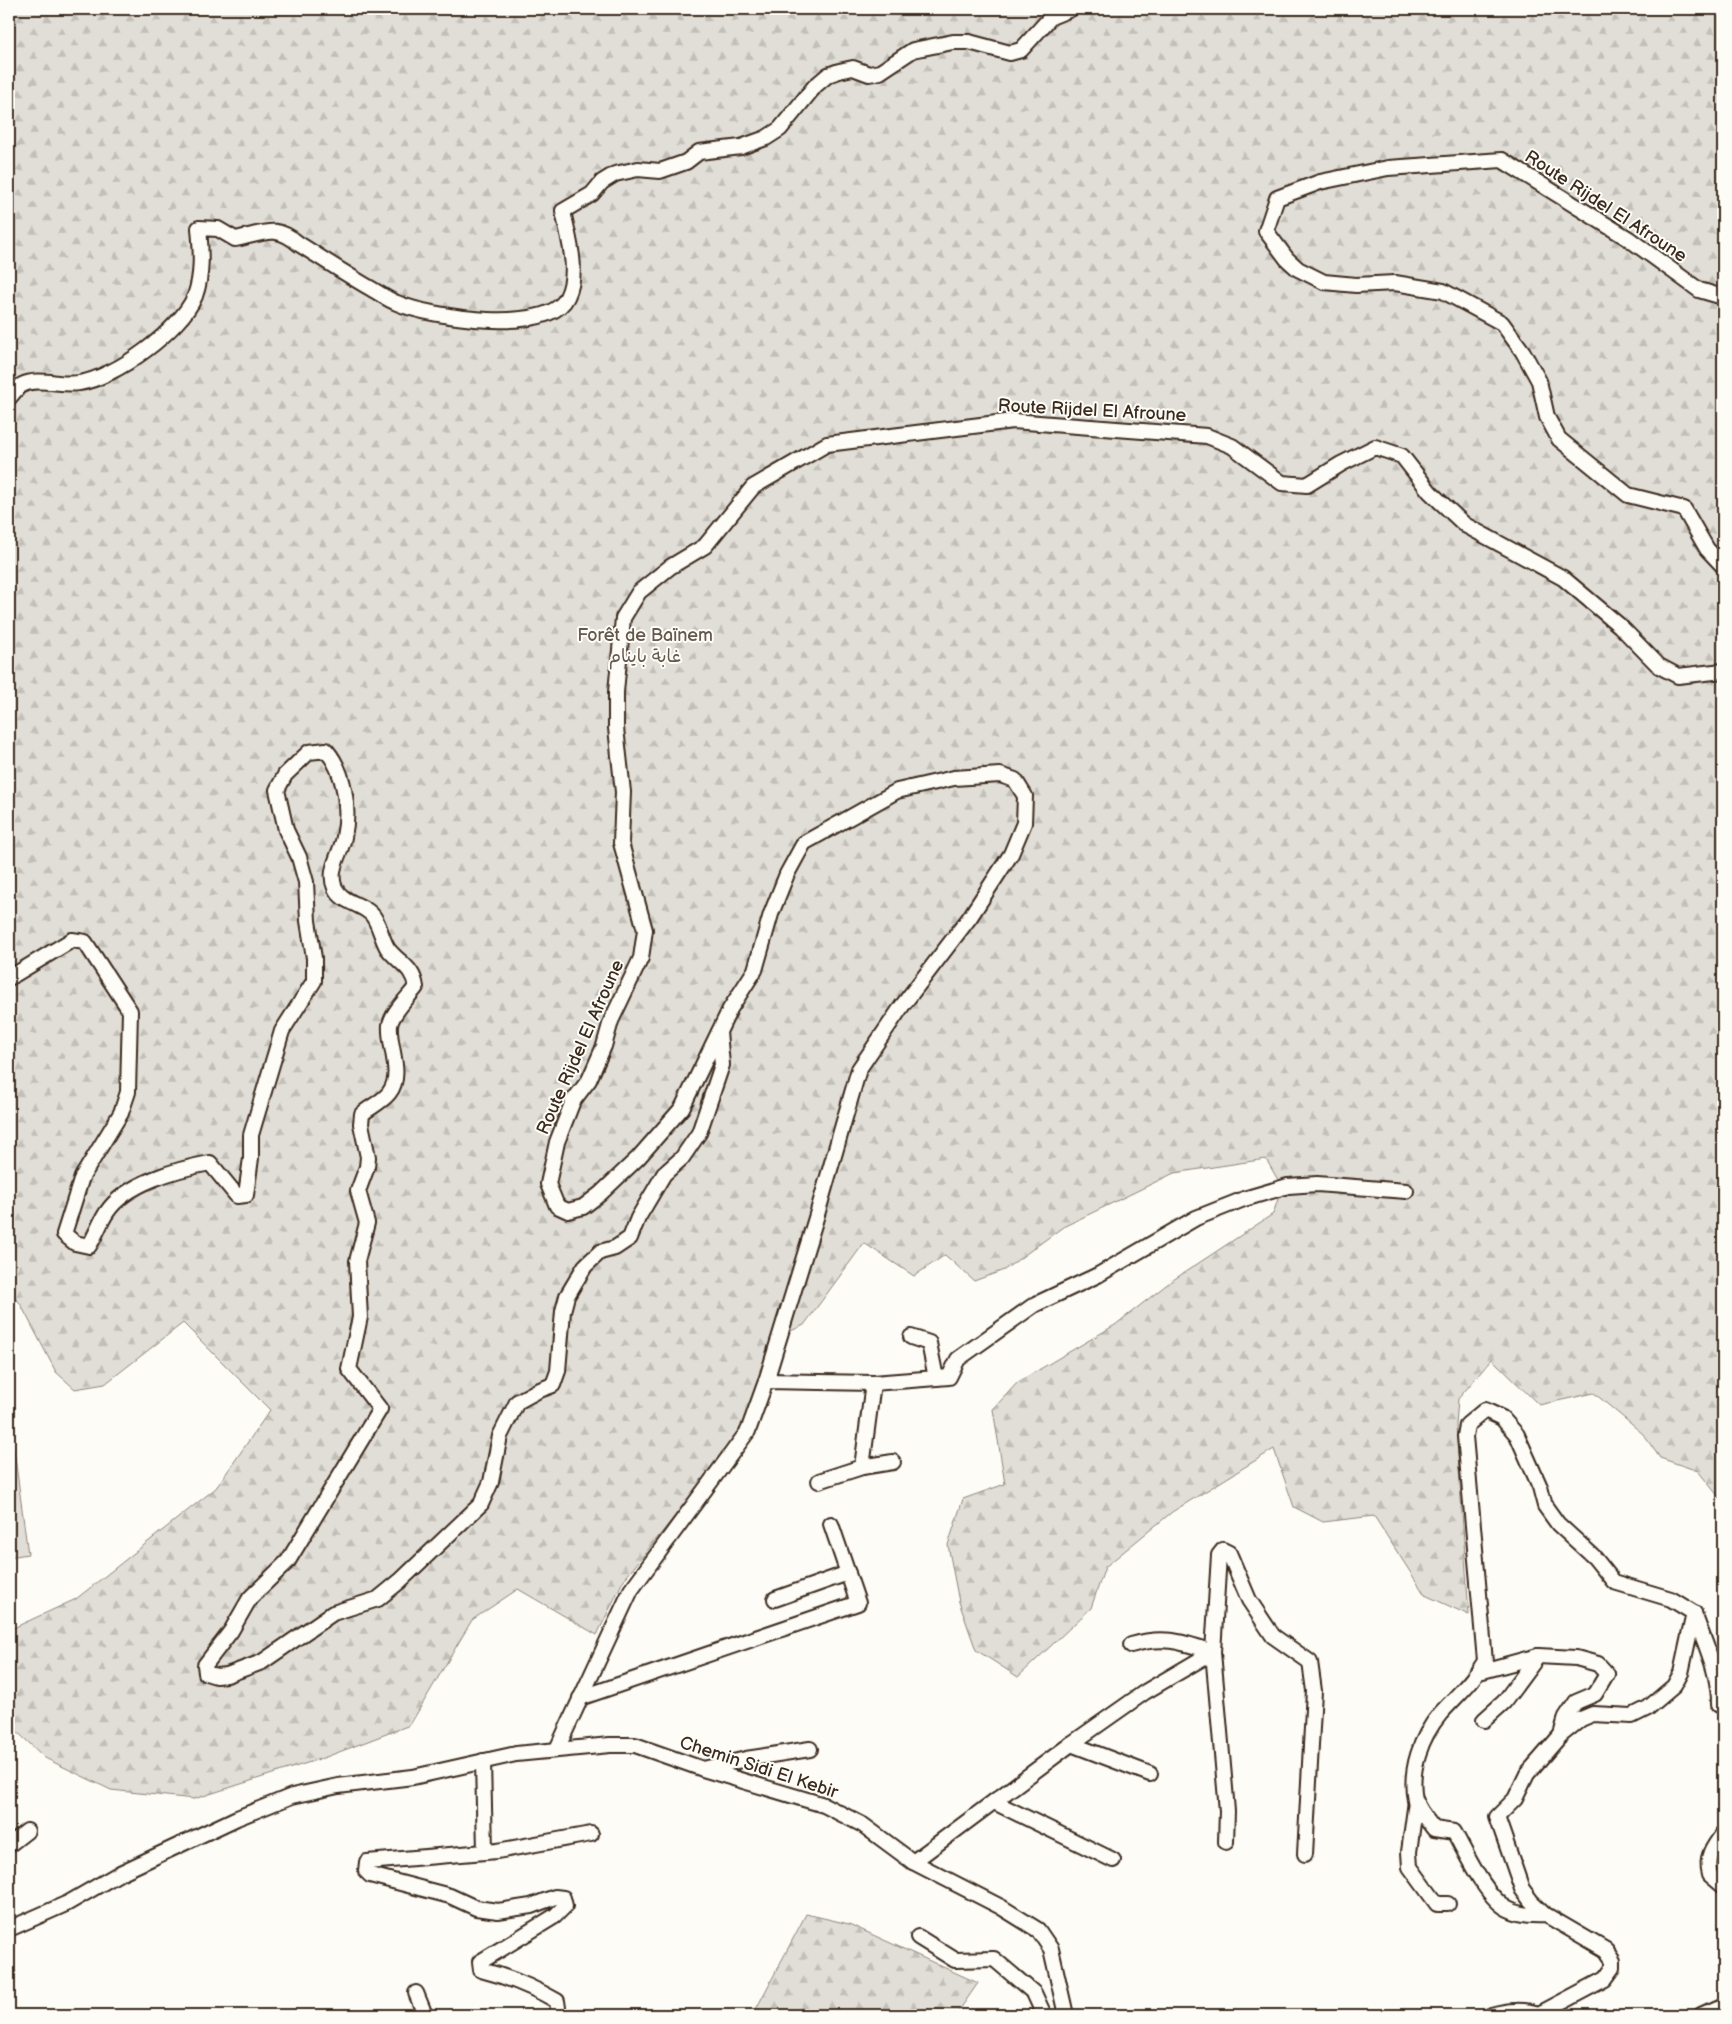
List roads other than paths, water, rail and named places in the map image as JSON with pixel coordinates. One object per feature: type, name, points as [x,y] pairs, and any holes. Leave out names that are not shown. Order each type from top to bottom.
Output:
[{"type":"street","points":[[9,398],[21,385],[33,382],[78,384],[98,380],[123,365],[159,338],[176,322],[194,297],[200,276],[199,228],[218,229],[235,239],[270,231],[286,233],[307,249],[396,303],[438,315],[468,319],[529,320],[553,311],[567,299],[573,262],[563,211],[592,194],[602,182],[615,174],[638,169],[660,171],[686,162],[699,152],[741,148],[766,138],[780,129],[815,86],[828,75],[839,71],[853,68],[869,74],[880,72],[913,50],[953,42],[969,42],[1010,53],[1021,50],[1051,17],[1071,9]]},
{"type":"street","name":"Route Rijdel El Afroune","points":[[1723,297],[1699,290],[1629,239],[1502,160],[1388,168],[1320,182],[1277,198],[1266,230],[1287,259],[1298,269],[1324,282],[1356,285],[1395,283],[1443,291],[1502,323],[1524,352],[1538,381],[1547,417],[1559,439],[1628,495],[1684,509],[1707,549],[1723,566]]},
{"type":"street","name":"Route Rijdel El Afroune","points":[[557,1749],[631,1590],[748,1431],[766,1381],[816,1218],[859,1069],[970,917],[1011,854],[1024,823],[1025,796],[1015,780],[1000,775],[954,778],[897,791],[804,843],[787,874],[771,914],[754,970],[719,1032],[682,1108],[638,1158],[600,1194],[583,1207],[568,1211],[557,1206],[548,1184],[557,1142],[573,1102],[589,1080],[604,1046],[611,1021],[641,958],[645,930],[621,843],[622,792],[616,728],[616,692],[623,618],[639,592],[670,567],[705,546],[753,486],[827,444],[1013,421],[1207,436],[1232,446],[1282,483],[1307,484],[1375,447],[1402,456],[1430,492],[1464,525],[1563,578],[1620,626],[1659,666],[1678,676],[1723,671]]},
{"type":"street","points":[[9,978],[72,940],[85,942],[130,1011],[128,1092],[121,1113],[82,1177],[64,1234],[76,1244],[89,1246],[108,1211],[130,1190],[181,1168],[210,1163],[237,1196],[246,1195],[251,1158],[251,1134],[282,1031],[314,981],[314,958],[308,921],[306,882],[299,856],[286,830],[277,790],[285,775],[309,752],[326,750],[336,762],[345,795],[346,816],[344,838],[332,874],[335,888],[343,899],[371,912],[388,948],[414,975],[416,987],[393,1018],[390,1026],[395,1067],[394,1084],[389,1093],[362,1114],[361,1124],[368,1157],[367,1167],[358,1191],[367,1223],[357,1261],[360,1317],[349,1369],[380,1409],[288,1561],[250,1598],[231,1631],[205,1665],[206,1673],[216,1676],[262,1662],[333,1613],[378,1599],[400,1581],[481,1504],[491,1482],[500,1436],[517,1402],[537,1391],[554,1385],[562,1348],[563,1311],[567,1296],[585,1266],[600,1252],[615,1248],[630,1238],[638,1218],[664,1174],[682,1158],[698,1133],[722,1065],[719,1032]]},
{"type":"street","points":[[766,1381],[873,1383],[949,1377],[958,1358],[1034,1305],[1098,1275],[1196,1218],[1244,1199],[1288,1186],[1317,1184],[1406,1190]]},
{"type":"street","points":[[911,1337],[929,1343],[936,1378]]},
{"type":"street","points":[[862,1467],[873,1383]]},
{"type":"street","points":[[1448,1904],[1437,1904],[1410,1867],[1409,1852],[1416,1801],[1417,1759],[1427,1733],[1441,1713],[1479,1672],[1485,1661],[1465,1436],[1467,1425],[1485,1410],[1502,1418],[1518,1435],[1540,1488],[1545,1506],[1558,1524],[1594,1557],[1614,1582],[1671,1599],[1694,1613],[1711,1660],[1720,1696],[1719,1705]]},
{"type":"street","points":[[819,1480],[862,1467],[892,1462]]},
{"type":"street","points":[[580,1698],[858,1603],[831,1524]]},
{"type":"street","points":[[1226,1842],[1227,1811],[1213,1652],[1219,1555],[1221,1551],[1226,1550],[1249,1600],[1273,1636],[1310,1662],[1314,1691],[1305,1854]]},
{"type":"street","points":[[775,1599],[848,1573]]},
{"type":"street","points":[[1491,2015],[1508,2011],[1524,2011],[1540,2015],[1605,1979],[1611,1973],[1614,1964],[1612,1956],[1606,1950],[1546,1915],[1522,1888],[1497,1817],[1515,1799],[1527,1774],[1561,1735],[1581,1719],[1593,1714],[1632,1716],[1674,1686],[1682,1672],[1695,1662],[1694,1613]]},
{"type":"street","points":[[1131,1645],[1150,1639],[1178,1641],[1213,1652]]},
{"type":"street","points":[[912,1862],[1071,1744],[1145,1692],[1213,1652]]},
{"type":"street","points":[[1479,1672],[1538,1656],[1576,1658],[1598,1664],[1607,1674],[1595,1694],[1576,1702],[1566,1717],[1561,1735]]},
{"type":"street","points":[[1484,1720],[1504,1702],[1538,1656]]},
{"type":"street","points":[[1071,1744],[1150,1774]]},
{"type":"street","name":"Chemin Sidi El Kebir","points":[[9,1929],[68,1903],[120,1873],[237,1818],[292,1796],[338,1786],[413,1777],[516,1754],[557,1749],[635,1745],[703,1769],[824,1805],[863,1825],[912,1862],[1001,1907],[1038,1930],[1051,1948],[1066,2015]]},
{"type":"street","points":[[703,1769],[810,1749]]},
{"type":"street","points":[[483,1761],[485,1851]]},
{"type":"street","points":[[1416,1801],[1434,1829],[1454,1832],[1495,1899],[1506,1908],[1519,1914],[1546,1915]]},
{"type":"street","points":[[994,1802],[1113,1860]]},
{"type":"street","points":[[9,1845],[27,1831]]},
{"type":"street","points":[[559,2015],[558,2001],[537,1989],[503,1975],[481,1970],[480,1962],[555,1916],[564,1906],[563,1898],[555,1897],[531,1906],[498,1911],[476,1908],[450,1896],[370,1875],[366,1871],[367,1862],[497,1851],[591,1834]]},
{"type":"street","points":[[1723,1834],[1712,1850],[1708,1862],[1710,1875],[1723,1886]]},
{"type":"street","points":[[918,1937],[955,1960],[994,1959],[1034,1993],[1044,2015]]},
{"type":"street","points":[[416,1993],[426,2015]]},
{"type":"street","points":[[1701,2015],[1723,2005]]},
{"type":"park label","name":"Forêt de Baïnem غابة باينام","points":[[645,645]]}]
